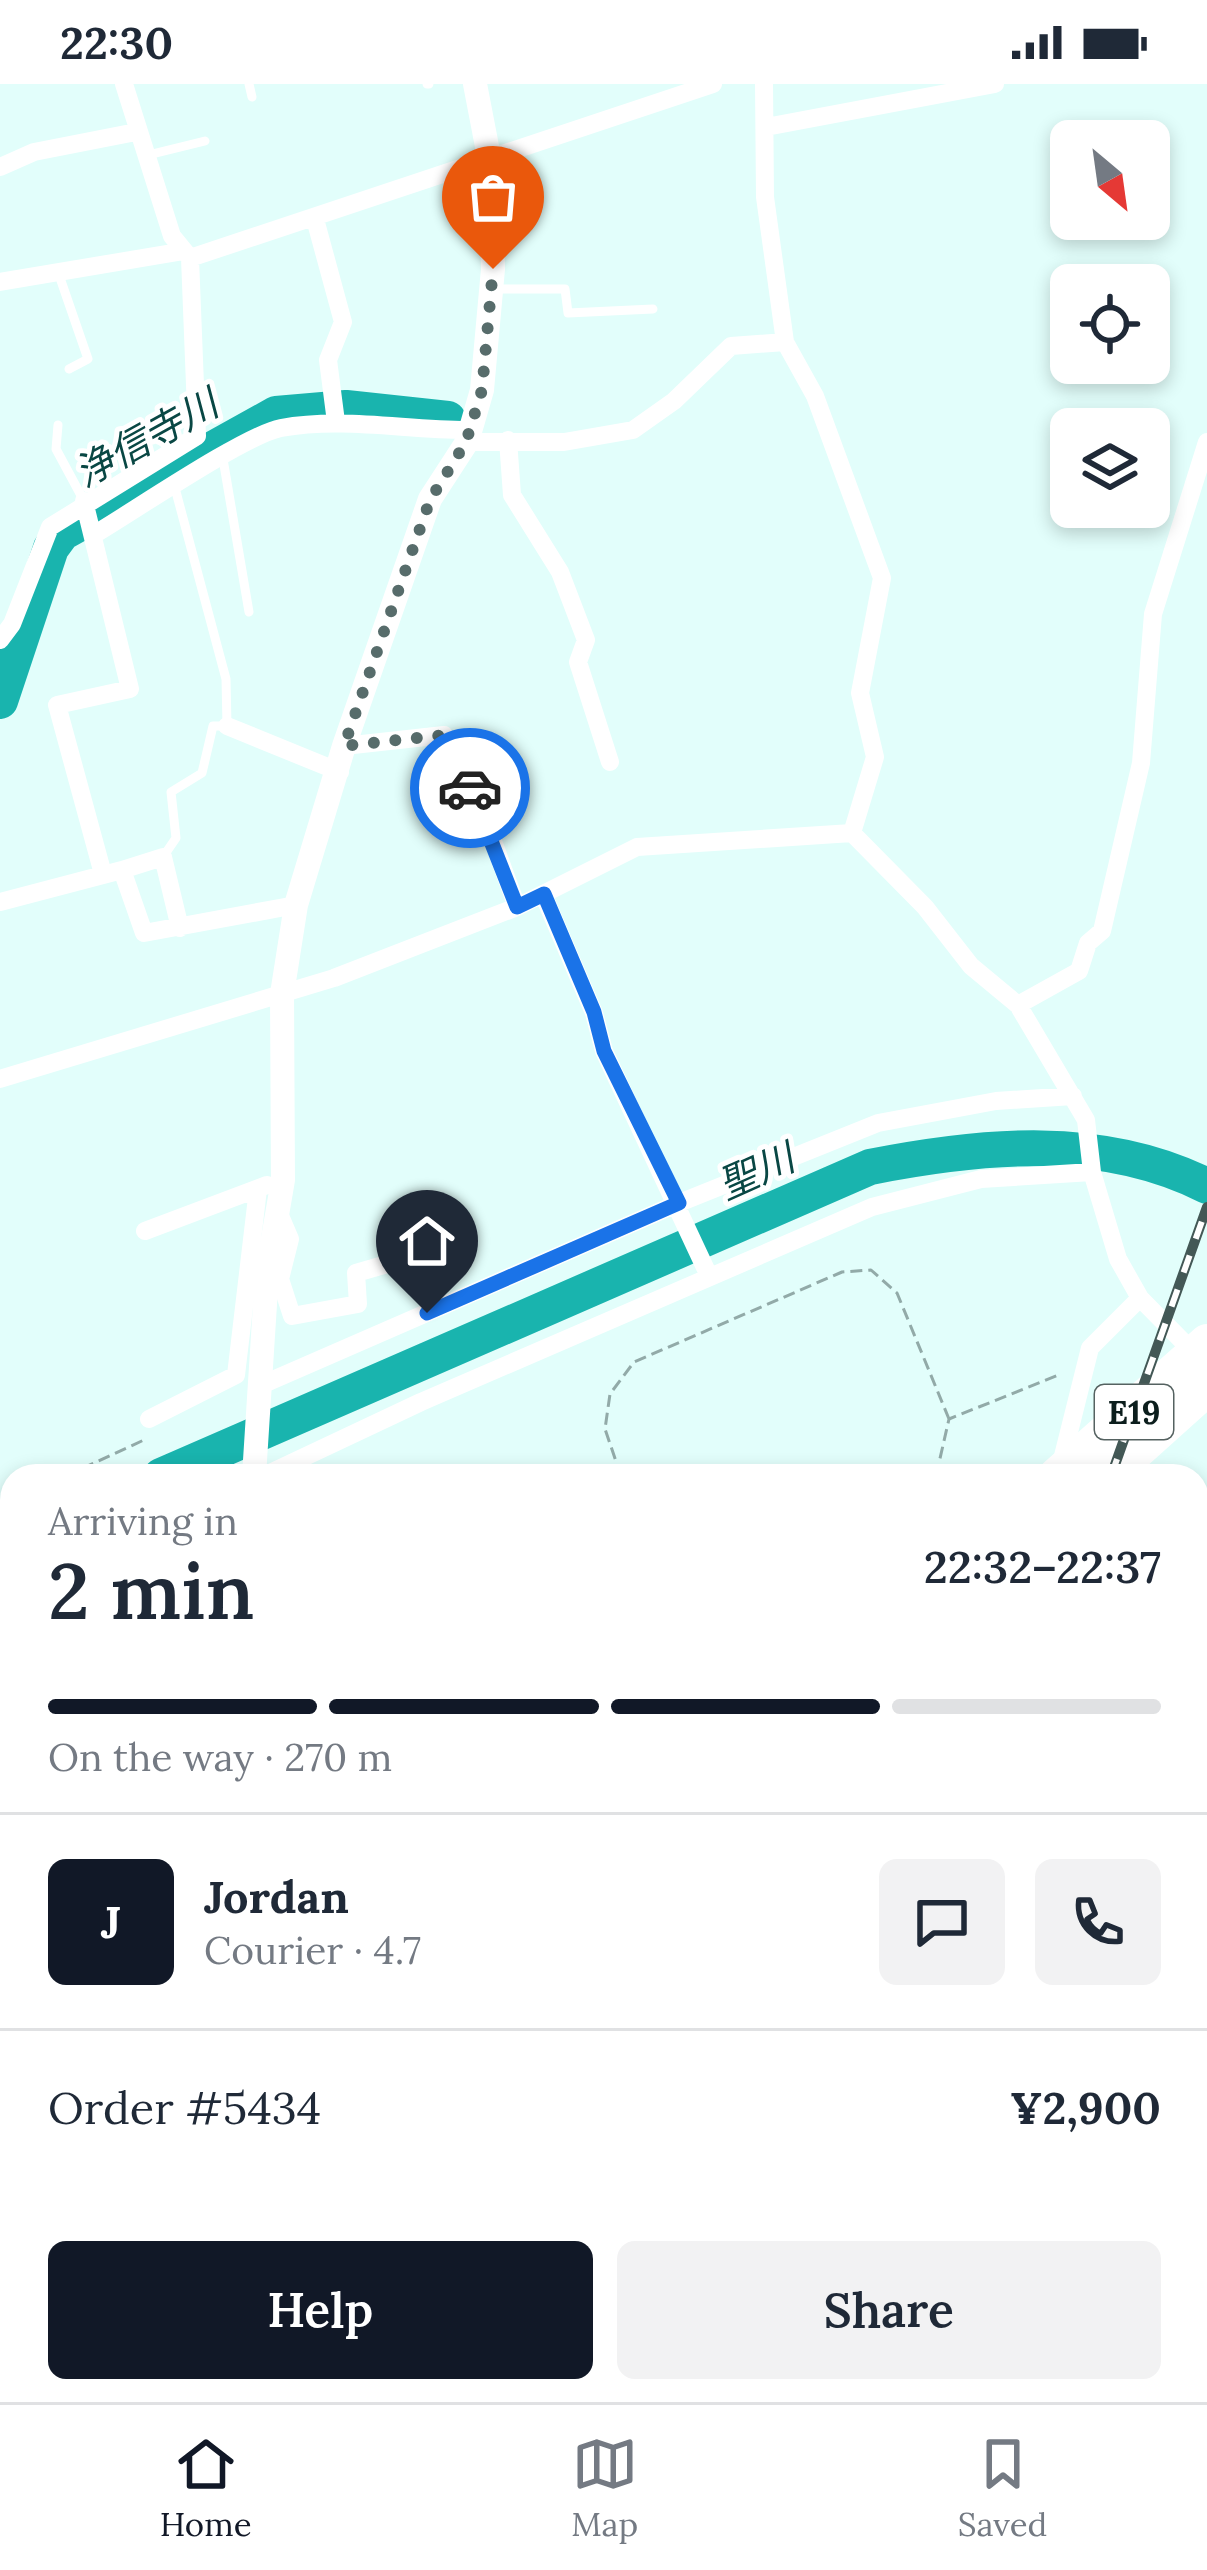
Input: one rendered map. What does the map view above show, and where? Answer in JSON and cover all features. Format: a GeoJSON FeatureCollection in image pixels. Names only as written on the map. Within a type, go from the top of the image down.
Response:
{"type":"FeatureCollection","features":[{"type":"Feature","properties":{"kind":"highway","name":"E19"},"geometry":{"type":"LineString","coordinates":[[1070,1464],[1207,1342]]}},
{"type":"Feature","properties":{"kind":"highway","name":"E19"},"geometry":{"type":"LineString","coordinates":[[1122,1464],[1207,1388]]}},
{"type":"Feature","properties":{"kind":"street"},"geometry":{"type":"LineString","coordinates":[[124,84],[172,236],[187,255],[197,439],[215,462]]}},
{"type":"Feature","properties":{"kind":"street"},"geometry":{"type":"LineString","coordinates":[[149,1419],[236,1375],[270,1184],[282,994],[296,905],[340,772],[344,746],[430,500],[467,436],[482,390],[491,289],[490,162],[475,84]]}},
{"type":"Feature","properties":{"kind":"street"},"geometry":{"type":"LineString","coordinates":[[0,282],[187,255],[315,219],[713,84]]}},
{"type":"Feature","properties":{"kind":"street"},"geometry":{"type":"LineString","coordinates":[[764,84],[765,196],[785,342],[815,396],[882,578],[860,694],[874,757],[852,833]]}},
{"type":"Feature","properties":{"kind":"street"},"geometry":{"type":"LineString","coordinates":[[766,128],[995,84]]}},
{"type":"Feature","properties":{"kind":"street"},"geometry":{"type":"LineString","coordinates":[[0,167],[34,152],[136,132]]}},
{"type":"Feature","properties":{"kind":"street"},"geometry":{"type":"LineString","coordinates":[[315,219],[343,322],[328,360],[335,412]]}},
{"type":"Feature","properties":{"kind":"street"},"geometry":{"type":"LineString","coordinates":[[95,532],[275,429],[335,412],[393,430],[564,442],[633,430],[674,401],[731,346],[785,342]]}},
{"type":"Feature","properties":{"kind":"street"},"geometry":{"type":"LineString","coordinates":[[0,642],[50,526],[197,439]]}},
{"type":"Feature","properties":{"kind":"street"},"geometry":{"type":"LineString","coordinates":[[508,440],[512,495],[560,572],[586,640],[578,662],[610,762]]}},
{"type":"Feature","properties":{"kind":"street"},"geometry":{"type":"LineString","coordinates":[[1018,1005],[1079,971],[1088,944],[1102,931],[1141,763],[1153,614],[1207,442]]}},
{"type":"Feature","properties":{"kind":"street"},"geometry":{"type":"LineString","coordinates":[[86,504],[130,689],[56,705],[113,872],[144,932],[296,905]]}},
{"type":"Feature","properties":{"kind":"street"},"geometry":{"type":"LineString","coordinates":[[227,726],[340,772]]}},
{"type":"Feature","properties":{"kind":"street"},"geometry":{"type":"LineString","coordinates":[[344,746],[444,735],[487,822],[517,907]]}},
{"type":"Feature","properties":{"kind":"street"},"geometry":{"type":"LineString","coordinates":[[0,1079],[282,994],[517,907],[637,847],[666,841],[852,833],[925,907],[970,966],[1018,1005],[1086,1120],[1092,1172],[1118,1259],[1140,1298],[1207,1366]]}},
{"type":"Feature","properties":{"kind":"street"},"geometry":{"type":"LineString","coordinates":[[0,902],[163,857],[180,928]]}},
{"type":"Feature","properties":{"kind":"street"},"geometry":{"type":"LineString","coordinates":[[544,894],[594,1012],[604,1051],[679,1203],[709,1276]]}},
{"type":"Feature","properties":{"kind":"street"},"geometry":{"type":"LineString","coordinates":[[258,1393],[679,1203],[878,1123],[996,1100],[1073,1096]]}},
{"type":"Feature","properties":{"kind":"street"},"geometry":{"type":"LineString","coordinates":[[282,1464],[872,1207],[981,1179],[1092,1172]]}},
{"type":"Feature","properties":{"kind":"street"},"geometry":{"type":"LineString","coordinates":[[270,1184],[290,1239],[280,1279],[292,1316],[358,1304],[356,1274],[387,1264]]}},
{"type":"Feature","properties":{"kind":"street"},"geometry":{"type":"LineString","coordinates":[[145,1231],[270,1184]]}},
{"type":"Feature","properties":{"kind":"street"},"geometry":{"type":"LineString","coordinates":[[257,1464],[258,1393],[277,1209]]}},
{"type":"Feature","properties":{"kind":"street"},"geometry":{"type":"LineString","coordinates":[[1060,1464],[1078,1412],[1090,1348],[1140,1298]]}},
{"type":"Feature","properties":{"kind":"lane"},"geometry":{"type":"LineString","coordinates":[[249,84],[252,97]]}},
{"type":"Feature","properties":{"kind":"lane"},"geometry":{"type":"LineString","coordinates":[[144,157],[205,141]]}},
{"type":"Feature","properties":{"kind":"lane"},"geometry":{"type":"LineString","coordinates":[[58,272],[88,359],[69,370]]}},
{"type":"Feature","properties":{"kind":"lane"},"geometry":{"type":"LineString","coordinates":[[491,289],[565,289],[568,313],[652,309]]}},
{"type":"Feature","properties":{"kind":"lane"},"geometry":{"type":"LineString","coordinates":[[58,425],[56,449],[86,504]]}},
{"type":"Feature","properties":{"kind":"lane"},"geometry":{"type":"LineString","coordinates":[[215,462],[249,611]]}},
{"type":"Feature","properties":{"kind":"lane"},"geometry":{"type":"LineString","coordinates":[[163,857],[176,838],[171,792],[202,773],[214,726],[227,726],[226,679],[175,488]]}},
{"type":"Feature","properties":{"kind":"path"},"geometry":{"type":"LineString","coordinates":[[618,1464],[605,1429],[610,1394],[634,1361],[842,1272],[871,1270],[896,1293],[949,1419],[939,1464]]}},
{"type":"Feature","properties":{"kind":"path"},"geometry":{"type":"LineString","coordinates":[[949,1419],[1085,1364]]}},
{"type":"Feature","properties":{"kind":"waterway","name":"浄信寺川"},"geometry":{"type":"LineString","coordinates":[[0,701],[51,548],[62,533],[276,414],[346,408],[448,419]]}},
{"type":"Feature","properties":{"kind":"waterway","name":"聖川"},"geometry":{"type":"LineString","coordinates":[[189,1464],[870,1167],[955,1153],[1041,1148],[1126,1158],[1207,1186]]}},
{"type":"Feature","properties":{"kind":"railway"},"geometry":{"type":"LineString","coordinates":[[1115,1464],[1207,1207]]}},
{"type":"Feature","properties":{"kind":"way so far"},"geometry":{"type":"LineString","coordinates":[[470,788],[444,735],[344,746],[430,500],[466,442],[482,390],[493,269]]}},
{"type":"Feature","properties":{"kind":"route"},"geometry":{"type":"LineString","coordinates":[[427,1313],[679,1203],[604,1051],[594,1012],[544,894],[517,907],[470,788]]}}]}
